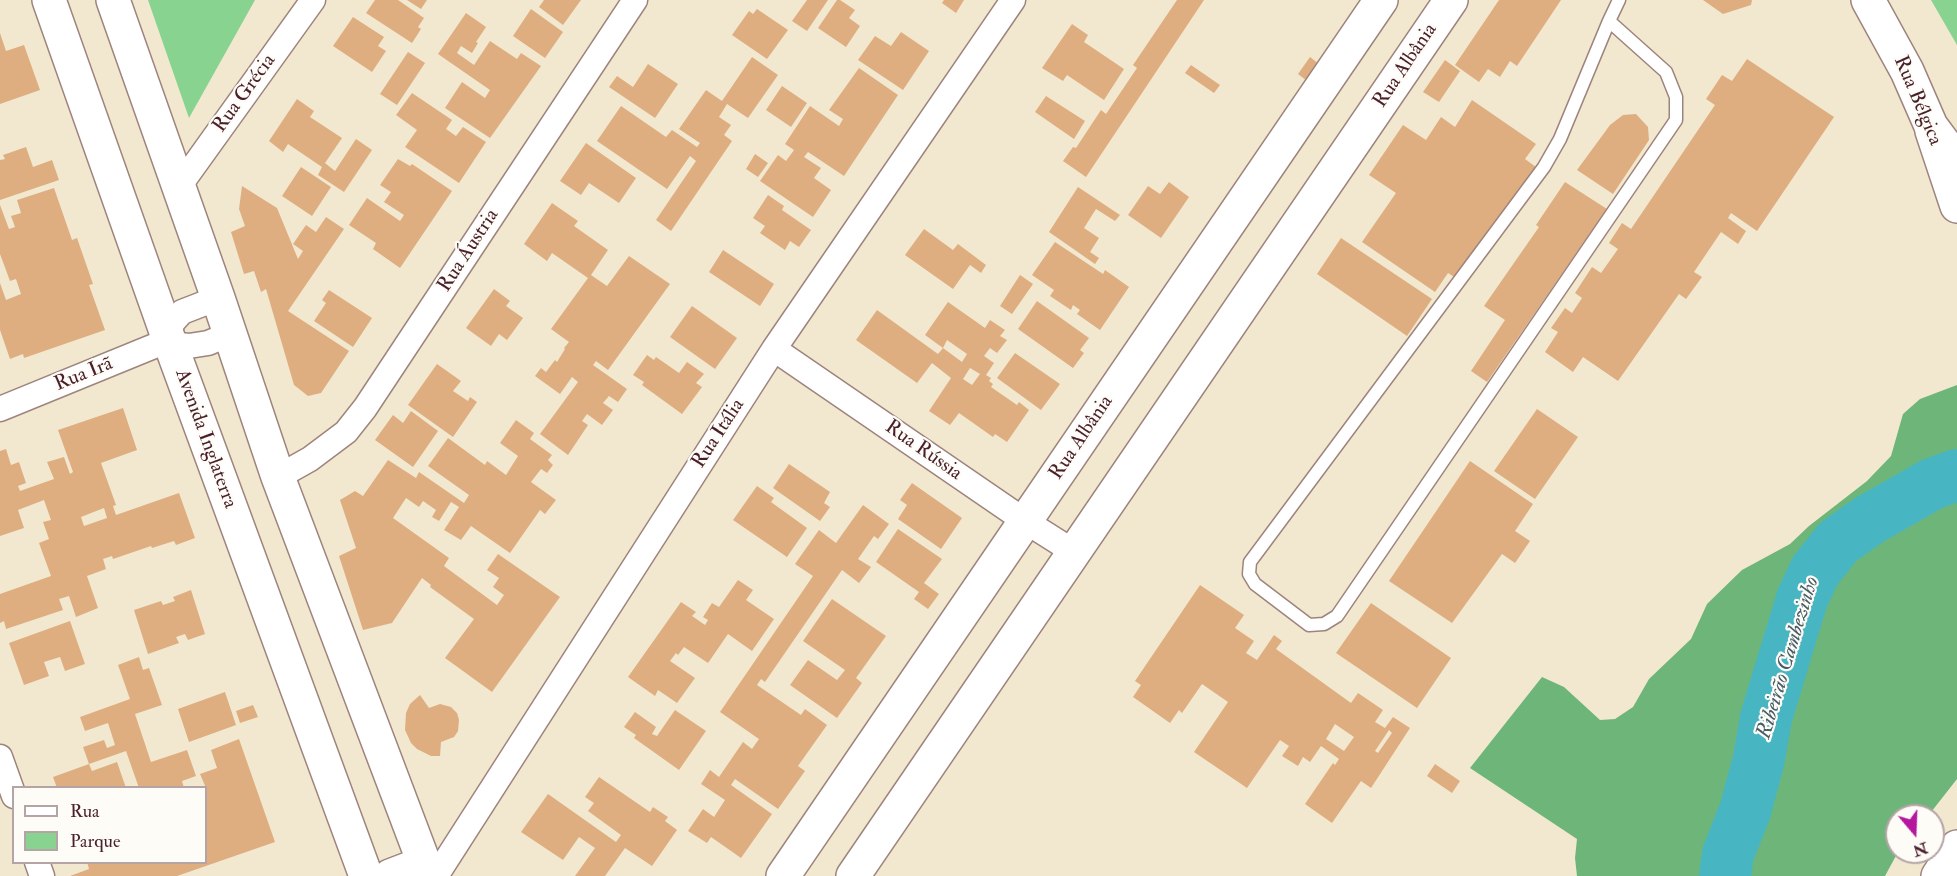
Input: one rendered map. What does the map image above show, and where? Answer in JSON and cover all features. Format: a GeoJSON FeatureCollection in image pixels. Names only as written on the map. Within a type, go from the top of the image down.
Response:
{"type":"FeatureCollection","features":[{"type":"Feature","properties":{"kind":"main road","name":"Avenida Inglaterra"},"geometry":{"type":"LineString","coordinates":[[49,0],[169,340],[366,876]]}},
{"type":"Feature","properties":{"kind":"main road"},"geometry":{"type":"LineString","coordinates":[[113,0],[219,298],[278,477],[430,872],[390,876]]}},
{"type":"Feature","properties":{"kind":"main road","name":"Rua Albânia"},"geometry":{"type":"LineString","coordinates":[[783,876],[1381,0]]}},
{"type":"Feature","properties":{"kind":"main road","name":"Rua Albânia"},"geometry":{"type":"LineString","coordinates":[[853,876],[1451,0]]}},
{"type":"Feature","properties":{"kind":"main road","name":"Rua Bélgica"},"geometry":{"type":"LineString","coordinates":[[1868,0],[1906,71],[1931,126],[1957,206]]}},
{"type":"Feature","properties":{"kind":"main road"},"geometry":{"type":"LineString","coordinates":[[1931,126],[1957,161]]}},
{"type":"Feature","properties":{"kind":"main road"},"geometry":{"type":"LineString","coordinates":[[1938,876],[1957,847]]}},
{"type":"Feature","properties":{"kind":"street","name":"Rua Grécia"},"geometry":{"type":"LineString","coordinates":[[178,188],[313,0]]}},
{"type":"Feature","properties":{"kind":"street","name":"Rua Áustria"},"geometry":{"type":"LineString","coordinates":[[278,477],[310,459],[346,432],[365,408],[635,0]]}},
{"type":"Feature","properties":{"kind":"street","name":"Rua Itália"},"geometry":{"type":"LineString","coordinates":[[430,872],[774,349],[1013,0]]}},
{"type":"Feature","properties":{"kind":"street"},"geometry":{"type":"LineString","coordinates":[[219,298],[182,312],[172,322],[169,340],[179,345],[189,346],[208,343],[230,334]]}},
{"type":"Feature","properties":{"kind":"street","name":"Rua Irã"},"geometry":{"type":"LineString","coordinates":[[0,409],[169,340]]}},
{"type":"Feature","properties":{"kind":"street","name":"Rua Rússia"},"geometry":{"type":"LineString","coordinates":[[774,349],[1074,552]]}},
{"type":"Feature","properties":{"kind":"street"},"geometry":{"type":"LineString","coordinates":[[0,758],[12,791]]}},
{"type":"Feature","properties":{"kind":"lane"},"geometry":{"type":"LineString","coordinates":[[1610,21],[1665,72],[1676,97],[1676,120],[1337,616],[1324,624],[1309,625],[1254,584],[1250,574],[1251,562],[1544,167],[1560,140],[1610,21],[1619,0]]}},
{"type":"Feature","properties":{"kind":"green space"},"geometry":{"type":"Polygon","coordinates":[[[148,0],[255,0],[189,118],[148,0]]]}},
{"type":"Feature","properties":{"kind":"green space"},"geometry":{"type":"Polygon","coordinates":[[[1931,0],[1957,0],[1957,45],[1931,0]]]}},
{"type":"Feature","properties":{"kind":"green space"},"geometry":{"type":"Polygon","coordinates":[[[1957,385],[1957,779],[1937,804],[1885,804],[1885,864],[1892,864],[1885,876],[1577,876],[1575,858],[1577,839],[1470,768],[1542,677],[1564,687],[1600,720],[1615,719],[1633,707],[1649,679],[1691,639],[1707,604],[1742,570],[1790,544],[1809,526],[1867,481],[1891,456],[1903,414],[1920,399],[1957,385]]]}},
{"type":"Feature","properties":{"kind":"building"},"geometry":{"type":"Polygon","coordinates":[[[375,0],[398,0],[424,18],[418,27],[421,29],[412,43],[366,13],[375,0]]]}},
{"type":"Feature","properties":{"kind":"building"},"geometry":{"type":"Polygon","coordinates":[[[407,0],[427,0],[421,9],[407,0]]]}},
{"type":"Feature","properties":{"kind":"building"},"geometry":{"type":"Polygon","coordinates":[[[544,0],[581,0],[563,25],[539,7],[544,0]]]}},
{"type":"Feature","properties":{"kind":"building"},"geometry":{"type":"Polygon","coordinates":[[[807,0],[828,0],[807,31],[792,21],[807,0]]]}},
{"type":"Feature","properties":{"kind":"building"},"geometry":{"type":"Polygon","coordinates":[[[837,0],[855,10],[849,18],[860,26],[846,47],[818,28],[837,0]]]}},
{"type":"Feature","properties":{"kind":"building"},"geometry":{"type":"Polygon","coordinates":[[[944,0],[964,0],[956,13],[942,3],[944,0]]]}},
{"type":"Feature","properties":{"kind":"building"},"geometry":{"type":"Polygon","coordinates":[[[1177,0],[1204,0],[1086,177],[1063,161],[1073,147],[1076,148],[1101,110],[1106,114],[1137,68],[1133,65],[1177,0]]]}},
{"type":"Feature","properties":{"kind":"building"},"geometry":{"type":"Polygon","coordinates":[[[1499,0],[1561,0],[1517,66],[1510,61],[1500,77],[1488,69],[1479,82],[1455,65],[1499,0]]]}},
{"type":"Feature","properties":{"kind":"building"},"geometry":{"type":"Polygon","coordinates":[[[1703,0],[1752,0],[1751,5],[1723,14],[1703,0]]]}},
{"type":"Feature","properties":{"kind":"building"},"geometry":{"type":"Polygon","coordinates":[[[531,9],[563,32],[545,58],[513,36],[531,9]]]}},
{"type":"Feature","properties":{"kind":"building"},"geometry":{"type":"Polygon","coordinates":[[[757,9],[788,30],[767,59],[732,35],[749,11],[753,14],[757,9]]]}},
{"type":"Feature","properties":{"kind":"building"},"geometry":{"type":"Polygon","coordinates":[[[466,13],[486,27],[472,53],[461,46],[457,53],[474,65],[490,41],[517,59],[521,53],[541,66],[490,138],[445,108],[462,82],[485,98],[490,90],[438,54],[466,13]]]}},
{"type":"Feature","properties":{"kind":"building"},"geometry":{"type":"Polygon","coordinates":[[[353,17],[384,37],[378,46],[386,51],[372,72],[333,46],[353,17]]]}},
{"type":"Feature","properties":{"kind":"building"},"geometry":{"type":"Polygon","coordinates":[[[1072,24],[1088,35],[1084,42],[1124,69],[1104,100],[1067,75],[1063,81],[1042,68],[1072,24]]]}},
{"type":"Feature","properties":{"kind":"building"},"geometry":{"type":"Polygon","coordinates":[[[901,32],[929,51],[903,90],[858,60],[875,36],[891,46],[901,32]]]}},
{"type":"Feature","properties":{"kind":"building"},"geometry":{"type":"Polygon","coordinates":[[[0,33],[6,51],[24,45],[40,90],[0,104],[0,33]]]}},
{"type":"Feature","properties":{"kind":"building"},"geometry":{"type":"Polygon","coordinates":[[[408,52],[425,63],[397,105],[380,94],[408,52]]]}},
{"type":"Feature","properties":{"kind":"building"},"geometry":{"type":"Polygon","coordinates":[[[752,57],[778,75],[748,118],[727,104],[719,117],[731,125],[724,135],[732,141],[671,231],[656,220],[696,161],[690,156],[667,189],[597,141],[621,106],[666,137],[672,130],[697,147],[700,143],[679,129],[706,90],[722,101],[752,57]]]}},
{"type":"Feature","properties":{"kind":"building"},"geometry":{"type":"Polygon","coordinates":[[[1310,57],[1319,64],[1307,81],[1298,74],[1310,57]]]}},
{"type":"Feature","properties":{"kind":"building"},"geometry":{"type":"Polygon","coordinates":[[[1747,59],[1834,117],[1757,231],[1731,213],[1728,218],[1746,231],[1738,244],[1721,232],[1694,272],[1702,277],[1686,299],[1679,294],[1618,381],[1583,357],[1573,372],[1545,352],[1558,332],[1551,328],[1565,308],[1572,313],[1582,298],[1575,293],[1592,267],[1601,273],[1618,249],[1609,243],[1622,223],[1631,229],[1715,105],[1706,99],[1722,75],[1732,81],[1747,59]]]}},
{"type":"Feature","properties":{"kind":"building"},"geometry":{"type":"Polygon","coordinates":[[[1445,60],[1460,71],[1439,102],[1423,92],[1445,60]]]}},
{"type":"Feature","properties":{"kind":"building"},"geometry":{"type":"Polygon","coordinates":[[[648,64],[678,84],[655,118],[609,87],[617,76],[633,87],[648,64]]]}},
{"type":"Feature","properties":{"kind":"building"},"geometry":{"type":"Polygon","coordinates":[[[1191,65],[1220,85],[1214,93],[1185,73],[1191,65]]]}},
{"type":"Feature","properties":{"kind":"building"},"geometry":{"type":"Polygon","coordinates":[[[859,68],[898,95],[844,176],[808,152],[804,157],[821,168],[814,178],[831,190],[813,217],[760,181],[778,155],[786,161],[794,150],[785,144],[810,106],[839,126],[843,119],[829,110],[859,68]]]}},
{"type":"Feature","properties":{"kind":"building"},"geometry":{"type":"Polygon","coordinates":[[[782,86],[807,103],[791,127],[766,110],[782,86]]]}},
{"type":"Feature","properties":{"kind":"building"},"geometry":{"type":"Polygon","coordinates":[[[412,93],[452,120],[446,129],[456,136],[463,127],[486,142],[459,183],[405,147],[417,130],[396,115],[412,93]]]}},
{"type":"Feature","properties":{"kind":"building"},"geometry":{"type":"Polygon","coordinates":[[[1046,96],[1085,121],[1074,139],[1035,112],[1046,96]]]}},
{"type":"Feature","properties":{"kind":"building"},"geometry":{"type":"Polygon","coordinates":[[[297,99],[314,111],[310,117],[342,138],[325,163],[335,171],[356,139],[372,150],[344,192],[318,175],[322,167],[288,144],[283,152],[269,141],[297,99]]]}},
{"type":"Feature","properties":{"kind":"building"},"geometry":{"type":"Polygon","coordinates":[[[1472,100],[1536,144],[1525,159],[1536,167],[1459,280],[1448,273],[1435,292],[1362,242],[1396,193],[1369,175],[1403,125],[1426,140],[1441,117],[1455,127],[1472,100]]]}},
{"type":"Feature","properties":{"kind":"building"},"geometry":{"type":"Polygon","coordinates":[[[1636,114],[1648,127],[1649,140],[1613,194],[1577,170],[1610,125],[1623,115],[1636,114]]]}},
{"type":"Feature","properties":{"kind":"building"},"geometry":{"type":"Polygon","coordinates":[[[586,143],[636,178],[619,203],[589,183],[581,195],[560,181],[586,143]]]}},
{"type":"Feature","properties":{"kind":"building"},"geometry":{"type":"Polygon","coordinates":[[[26,147],[33,167],[52,160],[59,180],[0,200],[0,160],[5,159],[3,155],[26,147]]]}},
{"type":"Feature","properties":{"kind":"building"},"geometry":{"type":"Polygon","coordinates":[[[755,154],[768,163],[758,177],[746,169],[755,154]]]}},
{"type":"Feature","properties":{"kind":"building"},"geometry":{"type":"Polygon","coordinates":[[[398,159],[410,166],[412,164],[452,191],[400,268],[373,249],[376,243],[349,225],[367,198],[400,221],[404,215],[384,202],[391,192],[380,185],[398,159]]]}},
{"type":"Feature","properties":{"kind":"building"},"geometry":{"type":"Polygon","coordinates":[[[301,167],[331,187],[312,216],[282,196],[301,167]]]}},
{"type":"Feature","properties":{"kind":"building"},"geometry":{"type":"Polygon","coordinates":[[[1169,182],[1189,197],[1161,238],[1128,215],[1148,186],[1160,194],[1169,182]]]}},
{"type":"Feature","properties":{"kind":"building"},"geometry":{"type":"Polygon","coordinates":[[[1565,182],[1607,209],[1487,382],[1471,371],[1505,320],[1484,306],[1539,227],[1536,225],[1565,182]]]}},
{"type":"Feature","properties":{"kind":"building"},"geometry":{"type":"Polygon","coordinates":[[[242,186],[277,208],[298,259],[303,251],[293,244],[306,225],[316,232],[326,217],[344,229],[288,311],[349,351],[321,393],[308,396],[294,385],[266,289],[261,292],[254,271],[244,274],[231,232],[245,226],[239,209],[242,186]]]}},
{"type":"Feature","properties":{"kind":"building"},"geometry":{"type":"Polygon","coordinates":[[[1078,187],[1120,215],[1115,221],[1096,209],[1084,228],[1099,238],[1090,252],[1099,258],[1095,264],[1049,232],[1078,187]]]}},
{"type":"Feature","properties":{"kind":"building"},"geometry":{"type":"Polygon","coordinates":[[[54,188],[72,240],[77,238],[93,284],[89,285],[105,330],[24,358],[23,354],[10,359],[0,330],[0,283],[6,300],[21,294],[16,279],[10,281],[0,254],[0,205],[9,229],[15,227],[11,216],[21,213],[17,200],[54,188]]]}},
{"type":"Feature","properties":{"kind":"building"},"geometry":{"type":"Polygon","coordinates":[[[768,195],[784,206],[782,210],[811,230],[799,247],[790,241],[785,250],[760,233],[765,226],[753,218],[768,195]]]}},
{"type":"Feature","properties":{"kind":"building"},"geometry":{"type":"Polygon","coordinates":[[[552,203],[578,221],[574,226],[608,250],[591,275],[607,286],[629,256],[670,284],[608,370],[596,361],[593,365],[627,389],[618,402],[609,396],[603,403],[613,410],[602,425],[587,414],[582,421],[588,425],[568,455],[540,434],[578,382],[572,377],[560,394],[535,376],[541,368],[546,372],[555,360],[557,362],[569,342],[551,329],[588,278],[552,253],[547,261],[524,244],[552,203]]]}},
{"type":"Feature","properties":{"kind":"building"},"geometry":{"type":"Polygon","coordinates":[[[924,229],[953,250],[958,244],[986,265],[981,273],[970,265],[953,289],[905,255],[924,229]]]}},
{"type":"Feature","properties":{"kind":"building"},"geometry":{"type":"Polygon","coordinates":[[[1341,238],[1432,299],[1407,336],[1317,274],[1341,238]]]}},
{"type":"Feature","properties":{"kind":"building"},"geometry":{"type":"Polygon","coordinates":[[[1055,242],[1103,274],[1105,270],[1129,287],[1100,330],[1077,314],[1080,310],[1073,305],[1071,310],[1050,296],[1054,290],[1032,275],[1055,242]]]}},
{"type":"Feature","properties":{"kind":"building"},"geometry":{"type":"Polygon","coordinates":[[[723,250],[774,284],[760,306],[709,272],[723,250]]]}},
{"type":"Feature","properties":{"kind":"building"},"geometry":{"type":"Polygon","coordinates":[[[1020,275],[1033,284],[1012,314],[1000,306],[1020,275]]]}},
{"type":"Feature","properties":{"kind":"building"},"geometry":{"type":"Polygon","coordinates":[[[494,289],[510,301],[506,306],[523,318],[507,340],[499,334],[491,346],[466,328],[494,289]]]}},
{"type":"Feature","properties":{"kind":"building"},"geometry":{"type":"Polygon","coordinates":[[[329,290],[372,318],[353,347],[314,321],[326,303],[322,300],[329,290]]]}},
{"type":"Feature","properties":{"kind":"building"},"geometry":{"type":"Polygon","coordinates":[[[1037,301],[1089,338],[1080,350],[1084,353],[1073,368],[1018,329],[1037,301]]]}},
{"type":"Feature","properties":{"kind":"building"},"geometry":{"type":"Polygon","coordinates":[[[948,302],[985,328],[990,320],[1005,330],[1000,336],[1007,340],[997,353],[990,348],[984,356],[994,363],[986,375],[991,378],[989,381],[993,384],[991,387],[1017,405],[1019,402],[1029,410],[1007,442],[995,434],[993,437],[959,413],[950,425],[929,411],[951,378],[932,363],[917,383],[856,340],[877,310],[938,354],[943,348],[925,335],[948,302]],[[947,340],[943,348],[962,362],[967,354],[947,340]],[[970,368],[963,379],[972,385],[980,374],[970,368]]]}},
{"type":"Feature","properties":{"kind":"building"},"geometry":{"type":"Polygon","coordinates":[[[692,306],[737,338],[715,369],[670,337],[692,306]]]}},
{"type":"Feature","properties":{"kind":"building"},"geometry":{"type":"Polygon","coordinates":[[[1015,353],[1060,384],[1041,410],[997,378],[1015,353]]]}},
{"type":"Feature","properties":{"kind":"building"},"geometry":{"type":"Polygon","coordinates":[[[647,355],[654,360],[656,357],[679,373],[687,362],[704,374],[696,383],[702,387],[682,414],[642,385],[644,382],[633,375],[647,355]]]}},
{"type":"Feature","properties":{"kind":"building"},"geometry":{"type":"Polygon","coordinates":[[[437,364],[461,381],[453,391],[468,401],[470,397],[477,402],[453,437],[408,405],[437,364]]]}},
{"type":"Feature","properties":{"kind":"building"},"geometry":{"type":"Polygon","coordinates":[[[123,408],[137,450],[101,463],[116,505],[113,506],[116,515],[179,493],[195,538],[176,545],[174,541],[113,559],[112,556],[103,559],[106,569],[87,576],[98,608],[76,617],[69,596],[59,599],[63,610],[6,629],[4,621],[0,623],[0,594],[51,576],[39,543],[49,539],[43,522],[51,520],[44,500],[18,510],[24,528],[0,536],[0,451],[6,449],[11,465],[19,462],[26,483],[18,486],[20,491],[54,479],[47,462],[64,457],[70,474],[73,472],[58,430],[123,408]],[[104,508],[81,517],[84,526],[107,518],[104,508]]]}},
{"type":"Feature","properties":{"kind":"building"},"geometry":{"type":"Polygon","coordinates":[[[1537,409],[1578,437],[1535,499],[1494,471],[1537,409]]]}},
{"type":"Feature","properties":{"kind":"building"},"geometry":{"type":"Polygon","coordinates":[[[411,411],[438,431],[413,467],[375,440],[393,415],[403,423],[411,411]]]}},
{"type":"Feature","properties":{"kind":"building"},"geometry":{"type":"Polygon","coordinates":[[[516,420],[534,433],[530,439],[552,455],[548,460],[553,465],[547,473],[541,469],[531,482],[556,500],[545,514],[540,510],[510,553],[471,526],[461,540],[444,530],[459,507],[451,502],[439,521],[432,517],[436,510],[423,501],[419,507],[406,498],[393,518],[449,558],[444,566],[497,605],[504,595],[493,587],[499,578],[487,570],[498,554],[560,597],[492,692],[445,658],[474,619],[430,587],[431,585],[422,578],[392,623],[363,630],[339,556],[356,548],[340,500],[355,491],[363,496],[388,460],[416,478],[419,472],[464,503],[469,495],[428,466],[448,438],[485,465],[487,461],[506,475],[518,456],[500,443],[516,420]]]}},
{"type":"Feature","properties":{"kind":"building"},"geometry":{"type":"Polygon","coordinates":[[[1470,461],[1533,504],[1515,531],[1530,541],[1515,563],[1502,554],[1452,623],[1389,581],[1470,461]]]}},
{"type":"Feature","properties":{"kind":"building"},"geometry":{"type":"Polygon","coordinates":[[[789,464],[830,492],[824,503],[830,507],[820,521],[773,488],[789,464]]]}},
{"type":"Feature","properties":{"kind":"building"},"geometry":{"type":"Polygon","coordinates":[[[912,483],[962,518],[941,549],[898,519],[907,505],[900,500],[912,483]]]}},
{"type":"Feature","properties":{"kind":"building"},"geometry":{"type":"Polygon","coordinates":[[[757,486],[774,498],[771,502],[807,528],[787,557],[733,520],[757,486]]]}},
{"type":"Feature","properties":{"kind":"building"},"geometry":{"type":"Polygon","coordinates":[[[863,505],[889,524],[878,539],[874,536],[858,559],[871,567],[859,583],[842,570],[765,682],[761,679],[757,685],[801,715],[805,709],[827,725],[798,766],[805,771],[778,809],[735,779],[731,785],[772,814],[741,858],[711,837],[707,843],[688,831],[703,809],[714,817],[725,800],[701,784],[710,770],[719,777],[743,742],[752,749],[759,739],[720,712],[813,576],[795,564],[819,530],[836,543],[863,505]]]}},
{"type":"Feature","properties":{"kind":"building"},"geometry":{"type":"Polygon","coordinates":[[[898,529],[942,559],[924,583],[939,594],[928,609],[914,599],[919,592],[876,562],[898,529]]]}},
{"type":"Feature","properties":{"kind":"building"},"geometry":{"type":"Polygon","coordinates":[[[738,580],[753,590],[746,600],[774,619],[752,651],[728,634],[708,663],[684,647],[670,661],[695,678],[677,703],[658,690],[655,696],[628,677],[681,602],[696,612],[692,616],[705,625],[708,620],[703,617],[712,603],[719,607],[738,580]]]}},
{"type":"Feature","properties":{"kind":"building"},"geometry":{"type":"Polygon","coordinates":[[[1200,585],[1244,615],[1235,628],[1254,641],[1246,653],[1257,660],[1274,635],[1282,641],[1276,649],[1351,703],[1358,693],[1383,710],[1375,722],[1385,728],[1393,717],[1410,728],[1371,788],[1361,781],[1332,823],[1305,804],[1333,763],[1335,765],[1339,759],[1321,746],[1310,762],[1303,757],[1298,766],[1282,756],[1289,746],[1280,740],[1247,788],[1194,752],[1228,702],[1202,684],[1182,713],[1179,710],[1170,723],[1133,697],[1141,685],[1135,681],[1200,585]],[[1335,724],[1326,739],[1344,751],[1354,737],[1335,724]],[[1389,730],[1375,751],[1378,753],[1392,733],[1389,730]]]}},
{"type":"Feature","properties":{"kind":"building"},"geometry":{"type":"Polygon","coordinates":[[[191,590],[205,634],[188,640],[185,634],[176,637],[179,643],[148,654],[134,610],[161,601],[163,605],[175,601],[173,597],[191,590]]]}},
{"type":"Feature","properties":{"kind":"building"},"geometry":{"type":"Polygon","coordinates":[[[832,599],[886,636],[856,678],[862,683],[837,718],[790,685],[808,660],[837,680],[845,670],[803,641],[832,599]]]}},
{"type":"Feature","properties":{"kind":"building"},"geometry":{"type":"Polygon","coordinates":[[[1371,603],[1451,658],[1417,708],[1336,653],[1371,603]]]}},
{"type":"Feature","properties":{"kind":"building"},"geometry":{"type":"Polygon","coordinates":[[[70,621],[85,664],[65,671],[60,657],[44,662],[49,676],[24,685],[9,643],[70,621]]]}},
{"type":"Feature","properties":{"kind":"building"},"geometry":{"type":"Polygon","coordinates":[[[139,657],[143,670],[149,668],[162,705],[135,714],[151,762],[187,750],[196,776],[182,781],[183,786],[138,786],[126,751],[89,764],[83,747],[104,740],[107,748],[115,745],[108,723],[85,731],[80,717],[130,699],[118,665],[139,657]]]}},
{"type":"Feature","properties":{"kind":"building"},"geometry":{"type":"Polygon","coordinates":[[[225,692],[236,725],[189,742],[178,709],[225,692]]]}},
{"type":"Feature","properties":{"kind":"building"},"geometry":{"type":"Polygon","coordinates":[[[420,695],[429,708],[440,704],[451,707],[457,713],[458,731],[454,737],[441,742],[440,756],[431,756],[417,749],[411,743],[405,730],[406,713],[410,704],[420,695]]]}},
{"type":"Feature","properties":{"kind":"building"},"geometry":{"type":"Polygon","coordinates":[[[253,705],[258,717],[240,723],[236,711],[253,705]]]}},
{"type":"Feature","properties":{"kind":"building"},"geometry":{"type":"Polygon","coordinates":[[[675,710],[706,731],[679,770],[634,738],[636,735],[624,727],[635,712],[656,727],[652,734],[657,736],[675,710]]]}},
{"type":"Feature","properties":{"kind":"building"},"geometry":{"type":"Polygon","coordinates":[[[239,739],[275,842],[177,876],[70,876],[89,869],[88,864],[207,864],[207,786],[200,774],[217,768],[211,750],[239,739]]]}},
{"type":"Feature","properties":{"kind":"building"},"geometry":{"type":"Polygon","coordinates":[[[117,762],[125,786],[56,786],[53,777],[89,764],[92,771],[117,762]]]}},
{"type":"Feature","properties":{"kind":"building"},"geometry":{"type":"Polygon","coordinates":[[[1435,764],[1460,781],[1452,793],[1427,776],[1435,764]]]}},
{"type":"Feature","properties":{"kind":"building"},"geometry":{"type":"Polygon","coordinates":[[[599,777],[650,812],[653,807],[668,817],[665,821],[677,830],[652,866],[625,848],[605,876],[575,876],[595,848],[579,837],[563,860],[521,832],[548,794],[616,842],[621,835],[588,811],[594,803],[585,797],[599,777]]]}},
{"type":"Feature","properties":{"kind":"waterway","name":"Ribeirão Cambezinho"},"geometry":{"type":"LineString","coordinates":[[1725,876],[1728,854],[1745,811],[1759,759],[1766,718],[1802,599],[1815,571],[1838,542],[1869,520],[1932,484],[1957,475]]}}]}
